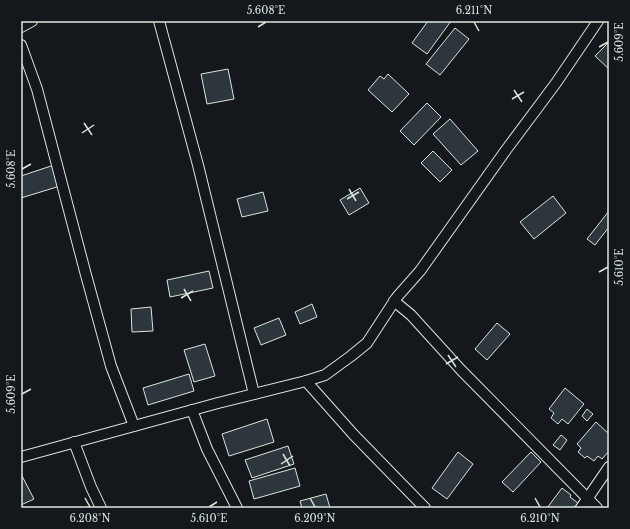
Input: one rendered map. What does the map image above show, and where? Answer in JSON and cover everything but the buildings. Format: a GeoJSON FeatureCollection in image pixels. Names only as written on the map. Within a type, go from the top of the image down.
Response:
{"type":"FeatureCollection","features":[{"type":"Feature","properties":{"kind":"street"},"geometry":{"type":"LineString","coordinates":[[21,27],[32,21]]}},
{"type":"Feature","properties":{"kind":"street"},"geometry":{"type":"LineString","coordinates":[[159,21],[198,165],[254,394]]}},
{"type":"Feature","properties":{"kind":"street"},"geometry":{"type":"LineString","coordinates":[[21,457],[192,410],[306,381],[325,375],[351,356],[367,343],[394,301],[420,271],[506,150],[556,83],[598,21]]}},
{"type":"Feature","properties":{"kind":"street"},"geometry":{"type":"LineString","coordinates":[[21,45],[37,88],[111,366],[134,426]]}},
{"type":"Feature","properties":{"kind":"street"},"geometry":{"type":"LineString","coordinates":[[394,301],[411,315],[461,370],[597,508]]}},
{"type":"Feature","properties":{"kind":"street"},"geometry":{"type":"LineString","coordinates":[[306,381],[353,434],[425,508]]}},
{"type":"Feature","properties":{"kind":"street"},"geometry":{"type":"LineString","coordinates":[[192,410],[207,449],[237,508]]}},
{"type":"Feature","properties":{"kind":"street"},"geometry":{"type":"LineString","coordinates":[[74,442],[91,487],[102,508]]}},
{"type":"Feature","properties":{"kind":"street"},"geometry":{"type":"LineString","coordinates":[[581,508],[609,467]]}}]}
